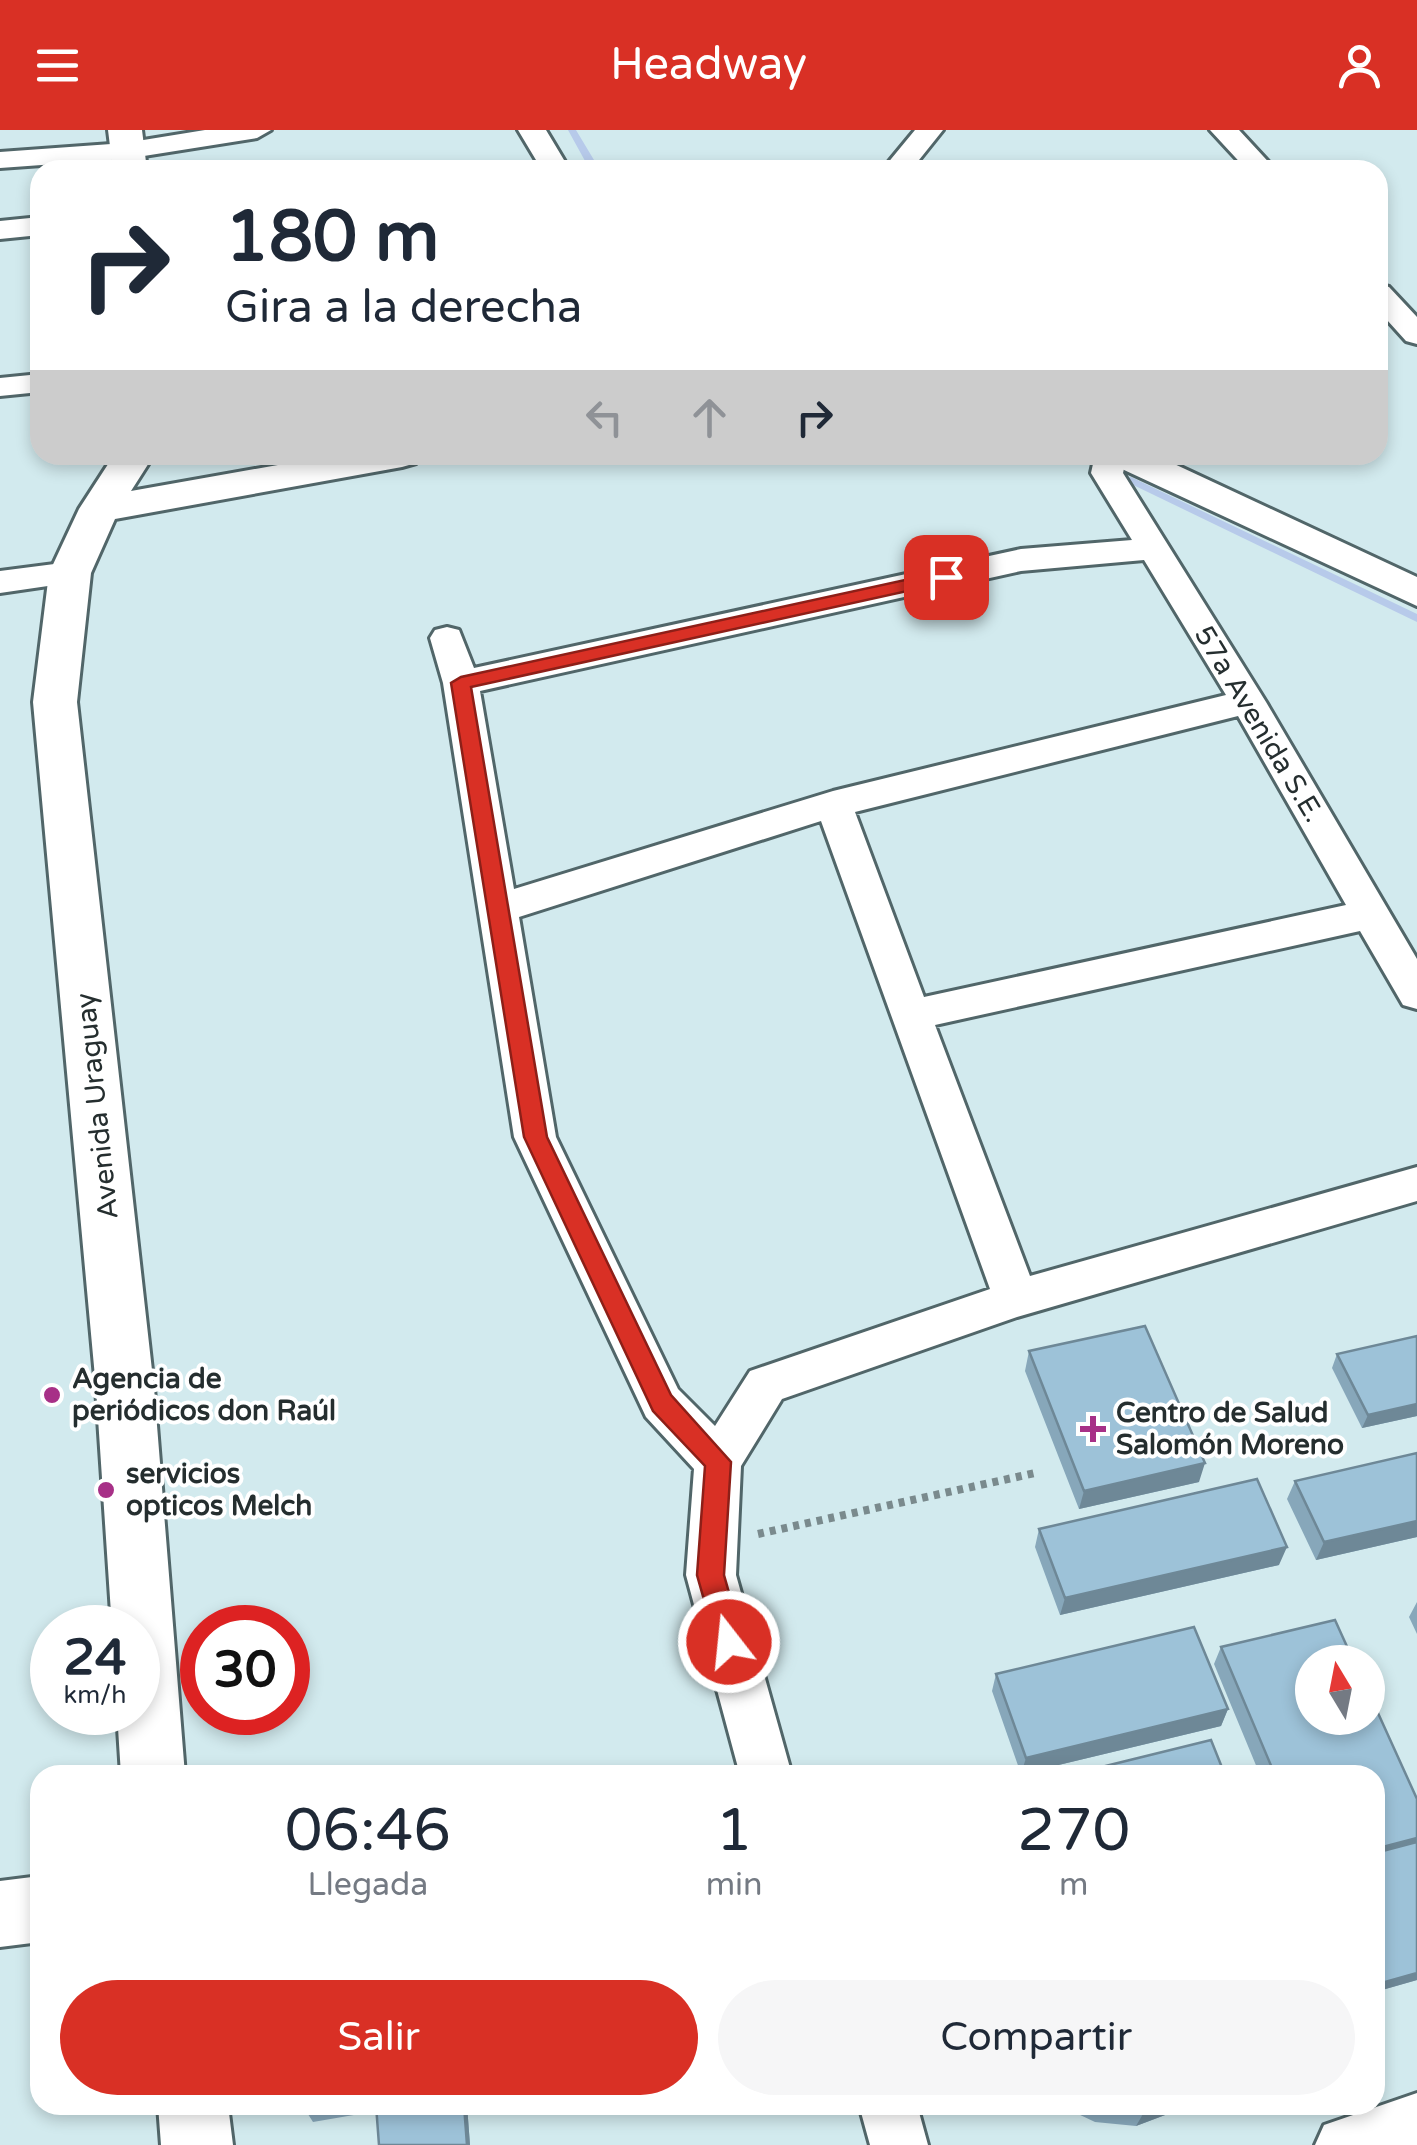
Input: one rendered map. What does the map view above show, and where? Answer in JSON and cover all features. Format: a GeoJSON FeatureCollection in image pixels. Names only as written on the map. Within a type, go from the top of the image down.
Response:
{"type":"FeatureCollection","features":[{"type":"Feature","properties":{"kind":"street"},"geometry":{"type":"LineString","coordinates":[[0,160],[127,150],[257,130]]}},
{"type":"Feature","properties":{"kind":"street"},"geometry":{"type":"LineString","coordinates":[[532,130],[550,160]]}},
{"type":"Feature","properties":{"kind":"street"},"geometry":{"type":"LineString","coordinates":[[904,160],[928,130]]}},
{"type":"Feature","properties":{"kind":"street"},"geometry":{"type":"LineString","coordinates":[[1224,130],[1252,160]]}},
{"type":"Feature","properties":{"kind":"street"},"geometry":{"type":"LineString","coordinates":[[0,230],[30,227]]}},
{"type":"Feature","properties":{"kind":"street"},"geometry":{"type":"LineString","coordinates":[[1388,304],[1417,335]]}},
{"type":"Feature","properties":{"kind":"street"},"geometry":{"type":"LineString","coordinates":[[0,388],[30,384]]}},
{"type":"Feature","properties":{"kind":"street","name":"Avenida Uraguay"},"geometry":{"type":"LineString","coordinates":[[128,465],[99,509],[70,572],[55,702],[123,1368],[152,1765]]}},
{"type":"Feature","properties":{"kind":"street"},"geometry":{"type":"LineString","coordinates":[[99,509],[346,465]]}},
{"type":"Feature","properties":{"kind":"street","name":"57a Avenida S.E."},"geometry":{"type":"LineString","coordinates":[[1109,465],[1107,473],[1248,702],[1417,994]]}},
{"type":"Feature","properties":{"kind":"street"},"geometry":{"type":"LineString","coordinates":[[1145,465],[1417,593]]}},
{"type":"Feature","properties":{"kind":"street"},"geometry":{"type":"LineString","coordinates":[[461,683],[1021,560],[1152,549]]}},
{"type":"Feature","properties":{"kind":"street"},"geometry":{"type":"LineString","coordinates":[[0,582],[70,572]]}},
{"type":"Feature","properties":{"kind":"street"},"geometry":{"type":"LineString","coordinates":[[447,638],[461,683],[536,1137],[662,1403],[718,1462]]}},
{"type":"Feature","properties":{"kind":"street"},"geometry":{"type":"LineString","coordinates":[[497,909],[834,804],[1248,702]]}},
{"type":"Feature","properties":{"kind":"street"},"geometry":{"type":"LineString","coordinates":[[834,804],[1016,1299]]}},
{"type":"Feature","properties":{"kind":"street"},"geometry":{"type":"LineString","coordinates":[[911,1015],[1371,914]]}},
{"type":"Feature","properties":{"kind":"street"},"geometry":{"type":"LineString","coordinates":[[763,1765],[710,1575],[718,1462],[766,1385],[1016,1299],[1417,1184]]}},
{"type":"Feature","properties":{"kind":"street"},"geometry":{"type":"LineString","coordinates":[[0,1914],[30,1910]]}},
{"type":"Feature","properties":{"kind":"street"},"geometry":{"type":"LineString","coordinates":[[194,2115],[198,2145]]}},
{"type":"Feature","properties":{"kind":"street"},"geometry":{"type":"LineString","coordinates":[[891,2115],[899,2145]]}},
{"type":"Feature","properties":{"kind":"street"},"geometry":{"type":"LineString","coordinates":[[1344,2145],[1417,2122]]}},
{"type":"Feature","properties":{"kind":"path"},"geometry":{"type":"LineString","coordinates":[[713,1544],[1035,1473]]}},
{"type":"Feature","properties":{"kind":"building"},"geometry":{"type":"Polygon","coordinates":[[[1145,1326],[1205,1463],[1084,1491],[1029,1351],[1145,1326]]]}},
{"type":"Feature","properties":{"kind":"building"},"geometry":{"type":"Polygon","coordinates":[[[1417,1336],[1417,1404],[1368,1415],[1337,1354],[1417,1336]]]}},
{"type":"Feature","properties":{"kind":"building"},"geometry":{"type":"Polygon","coordinates":[[[1417,1453],[1417,1521],[1324,1542],[1295,1481],[1417,1453]]]}},
{"type":"Feature","properties":{"kind":"building"},"geometry":{"type":"Polygon","coordinates":[[[1257,1479],[1287,1547],[1065,1598],[1039,1529],[1257,1479]]]}},
{"type":"Feature","properties":{"kind":"building"},"geometry":{"type":"Polygon","coordinates":[[[1335,1620],[1346,1645],[1295,1645],[1295,1735],[1385,1735],[1385,1728],[1417,1799],[1417,1838],[1385,1846],[1385,1765],[1271,1765],[1221,1647],[1335,1620]]]}},
{"type":"Feature","properties":{"kind":"building"},"geometry":{"type":"Polygon","coordinates":[[[1194,1627],[1228,1709],[1026,1758],[996,1674],[1194,1627]]]}},
{"type":"Feature","properties":{"kind":"building"},"geometry":{"type":"Polygon","coordinates":[[[1211,1740],[1221,1765],[1110,1765],[1211,1740]]]}},
{"type":"Feature","properties":{"kind":"building"},"geometry":{"type":"Polygon","coordinates":[[[1417,1842],[1417,1973],[1385,1982],[1385,1850],[1417,1842]]]}},
{"type":"Feature","properties":{"kind":"building"},"geometry":{"type":"Polygon","coordinates":[[[377,2115],[465,2115],[467,2145],[379,2145],[377,2115]]]}},
{"type":"Feature","properties":{"kind":"waterway"},"geometry":{"type":"LineString","coordinates":[[572,130],[589,160]]}},
{"type":"Feature","properties":{"kind":"waterway"},"geometry":{"type":"LineString","coordinates":[[1131,480],[1417,618]]}},
{"type":"Feature","properties":{"kind":"place","name":"Agencia de periódicos don Raúl"},"geometry":{"type":"Point","coordinates":[52,1395]}},
{"type":"Feature","properties":{"kind":"place","name":"Centro de Salud Salomón Moreno"},"geometry":{"type":"Point","coordinates":[1093,1429]}},
{"type":"Feature","properties":{"kind":"place","name":"servicios opticos Melch"},"geometry":{"type":"Point","coordinates":[106,1490]}},
{"type":"Feature","properties":{"kind":"route"},"geometry":{"type":"LineString","coordinates":[[729,1642],[710,1575],[718,1462],[662,1403],[536,1137],[461,683],[946,577]]}}]}
